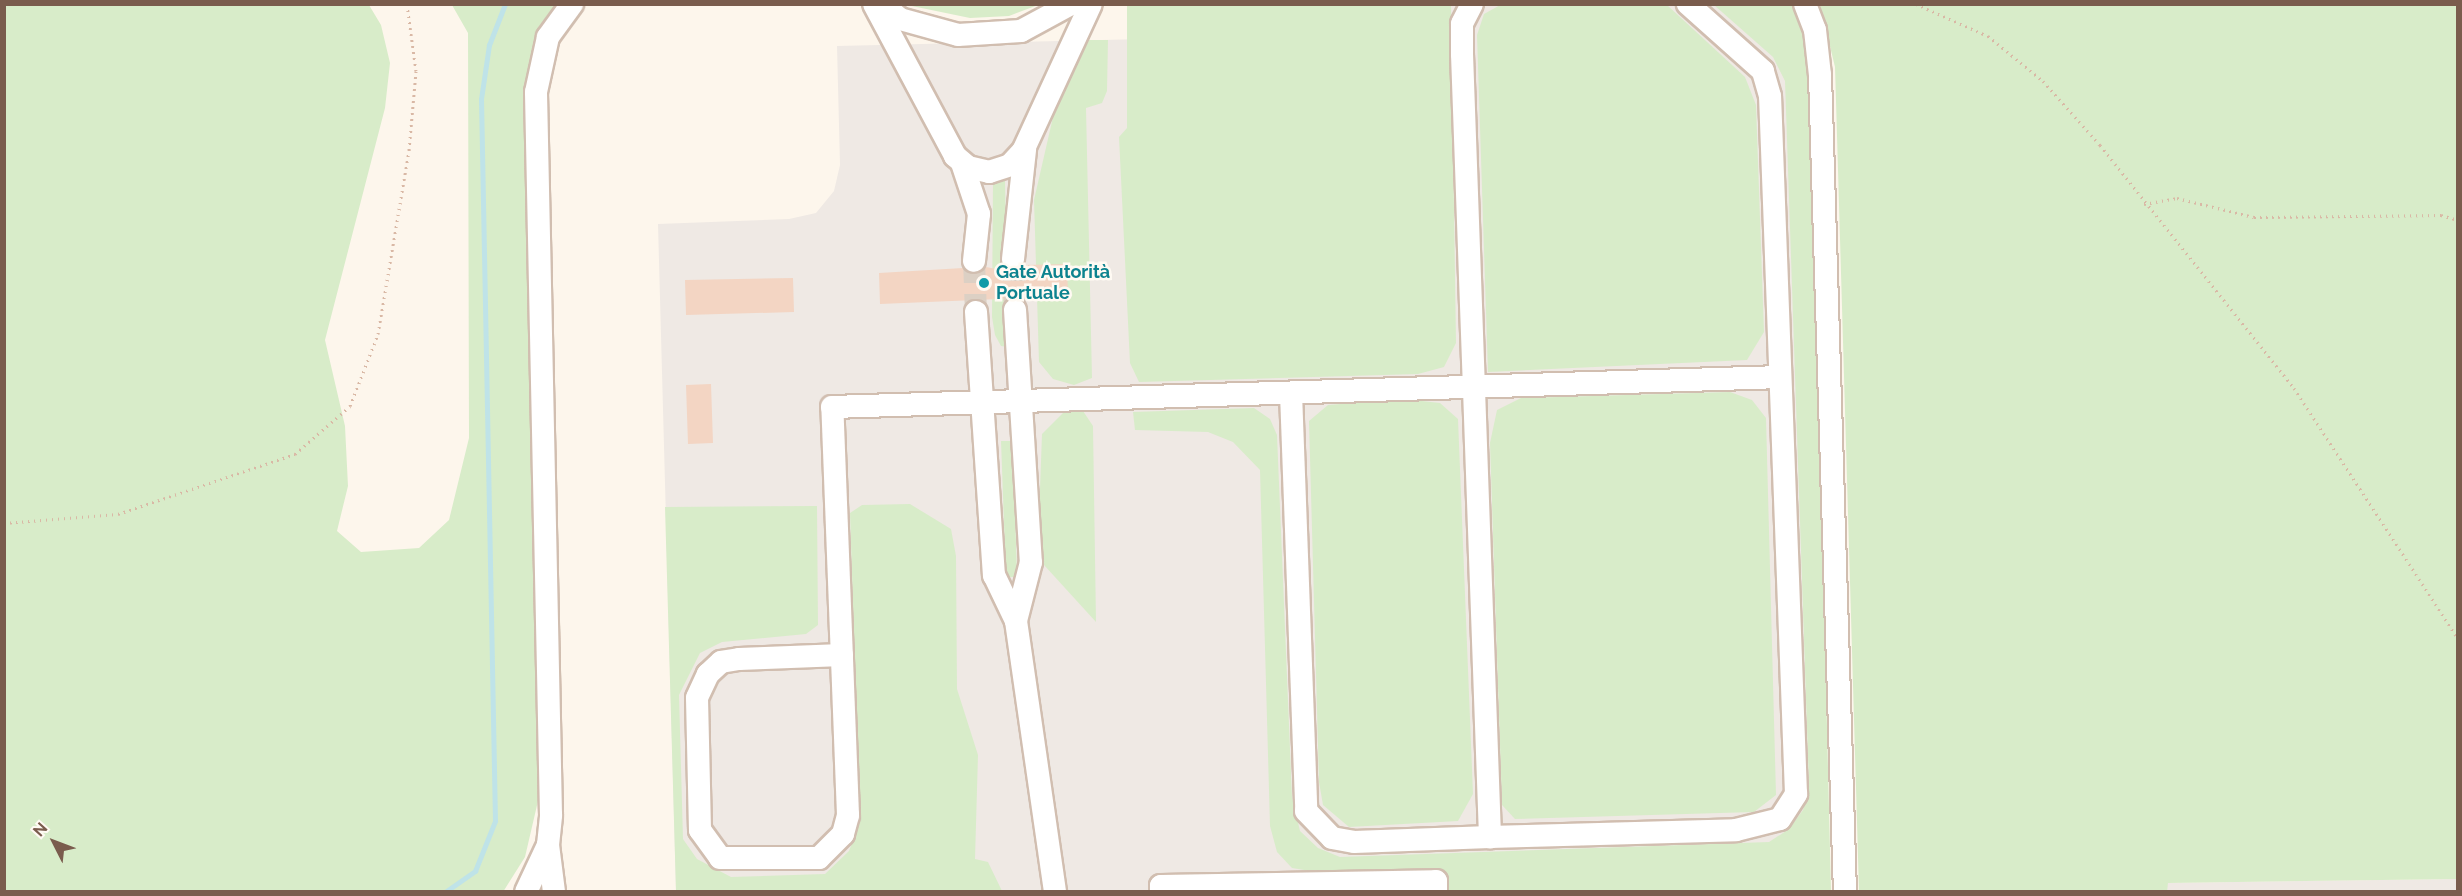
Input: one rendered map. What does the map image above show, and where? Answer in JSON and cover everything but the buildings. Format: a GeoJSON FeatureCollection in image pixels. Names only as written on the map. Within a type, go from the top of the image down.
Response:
{"type":"FeatureCollection","features":[{"type":"Feature","properties":{"kind":"street"},"geometry":{"type":"LineString","coordinates":[[554,891],[548,845],[536,92],[548,38],[572,4]]}},
{"type":"Feature","properties":{"kind":"street"},"geometry":{"type":"LineString","coordinates":[[874,4],[962,163],[979,214],[974,261]]}},
{"type":"Feature","properties":{"kind":"street"},"geometry":{"type":"LineString","coordinates":[[882,4],[900,19],[958,35],[1021,31],[1071,4]]}},
{"type":"Feature","properties":{"kind":"street"},"geometry":{"type":"LineString","coordinates":[[962,163],[975,170],[1000,170],[1017,159],[1091,4]]}},
{"type":"Feature","properties":{"kind":"street"},"geometry":{"type":"LineString","coordinates":[[1472,4],[1462,24],[1462,54],[1476,387],[1490,837]]}},
{"type":"Feature","properties":{"kind":"street"},"geometry":{"type":"LineString","coordinates":[[1291,393],[1306,811],[1332,838],[1354,842],[1736,831],[1766,826],[1789,807],[1796,794],[1796,751],[1768,82],[1763,70],[1688,4]]}},
{"type":"Feature","properties":{"kind":"street"},"geometry":{"type":"LineString","coordinates":[[1805,4],[1815,30],[1820,75],[1845,891]]}},
{"type":"Feature","properties":{"kind":"street"},"geometry":{"type":"LineString","coordinates":[[1013,259],[1017,184],[1026,143]]}},
{"type":"Feature","properties":{"kind":"street"},"geometry":{"type":"LineString","coordinates":[[1015,310],[1019,402],[1031,562],[1016,621]]}},
{"type":"Feature","properties":{"kind":"street"},"geometry":{"type":"LineString","coordinates":[[976,312],[994,575],[1016,621],[1055,891]]}},
{"type":"Feature","properties":{"kind":"street"},"geometry":{"type":"LineString","coordinates":[[842,655],[739,659],[722,662],[708,674],[697,698],[700,830],[720,858],[819,858],[843,834],[848,815],[842,655],[832,408],[1780,377]]}},
{"type":"Feature","properties":{"kind":"street"},"geometry":{"type":"LineString","coordinates":[[526,891],[548,845]]}},
{"type":"Feature","properties":{"kind":"street"},"geometry":{"type":"LineString","coordinates":[[1161,891],[1161,886],[1325,887],[1436,881],[1436,891]]}},
{"type":"Feature","properties":{"kind":"path"},"geometry":{"type":"LineString","coordinates":[[4,523],[118,514],[295,454],[350,406],[378,334],[410,150],[416,71],[407,4]]}},
{"type":"Feature","properties":{"kind":"path"},"geometry":{"type":"LineString","coordinates":[[1916,4],[1988,36],[2043,81],[2294,388],[2457,639]]}},
{"type":"Feature","properties":{"kind":"path"},"geometry":{"type":"LineString","coordinates":[[2144,204],[2177,198],[2254,217],[2441,214],[2457,220]]}},
{"type":"Feature","properties":{"kind":"shaded area"},"geometry":{"type":"Polygon","coordinates":[[[1219,4],[1730,5],[1804,74],[1824,891],[676,891],[658,224],[789,219],[816,213],[834,191],[840,165],[837,46],[1187,38],[1219,4]]]}},
{"type":"Feature","properties":{"kind":"shaded area"},"geometry":{"type":"Polygon","coordinates":[[[2457,879],[2458,891],[2167,892],[2167,883],[2457,879]]]}},
{"type":"Feature","properties":{"kind":"green space"},"geometry":{"type":"Polygon","coordinates":[[[1038,4],[1009,16],[970,18],[907,5],[1038,4]]]}},
{"type":"Feature","properties":{"kind":"green space"},"geometry":{"type":"Polygon","coordinates":[[[1502,4],[1667,5],[1745,77],[1756,105],[1764,332],[1747,360],[1488,372],[1477,35],[1484,14],[1502,4]]]}},
{"type":"Feature","properties":{"kind":"green space"},"geometry":{"type":"Polygon","coordinates":[[[5,5],[369,5],[381,25],[390,63],[385,108],[325,340],[345,426],[348,486],[337,531],[361,552],[419,548],[449,520],[469,438],[468,33],[452,5],[560,5],[537,42],[526,99],[538,801],[525,857],[503,892],[5,892],[5,5]]]}},
{"type":"Feature","properties":{"kind":"green space"},"geometry":{"type":"Polygon","coordinates":[[[1127,5],[1451,5],[1456,343],[1444,367],[1418,374],[1139,382],[1130,363],[1119,137],[1127,128],[1127,5]]]}},
{"type":"Feature","properties":{"kind":"green space"},"geometry":{"type":"Polygon","coordinates":[[[1714,5],[1792,5],[1803,25],[1811,72],[1831,891],[1439,892],[1292,868],[1277,852],[1270,826],[1260,470],[1233,442],[1208,432],[1135,430],[1133,412],[1254,408],[1270,419],[1277,435],[1292,797],[1300,831],[1318,848],[1340,857],[1769,842],[1789,829],[1803,810],[1809,786],[1785,81],[1773,57],[1714,5]]]}},
{"type":"Feature","properties":{"kind":"green space"},"geometry":{"type":"Polygon","coordinates":[[[1820,5],[2457,5],[2457,879],[2168,883],[2167,892],[1859,891],[1835,67],[1820,5]]]}},
{"type":"Feature","properties":{"kind":"green space"},"geometry":{"type":"Polygon","coordinates":[[[1089,40],[1108,40],[1107,91],[1102,103],[1086,108],[1092,378],[1074,385],[1053,379],[1039,362],[1034,200],[1056,104],[1089,40]]]}},
{"type":"Feature","properties":{"kind":"green space"},"geometry":{"type":"Polygon","coordinates":[[[1002,177],[1005,180],[1008,347],[1001,346],[995,335],[992,317],[993,179],[1002,177]]]}},
{"type":"Feature","properties":{"kind":"green space"},"geometry":{"type":"Polygon","coordinates":[[[1730,392],[1752,400],[1766,418],[1776,795],[1754,812],[1515,819],[1502,805],[1490,443],[1497,410],[1521,398],[1730,392]]]}},
{"type":"Feature","properties":{"kind":"green space"},"geometry":{"type":"Polygon","coordinates":[[[1404,399],[1440,403],[1458,419],[1473,794],[1458,821],[1349,827],[1323,805],[1319,782],[1309,421],[1328,405],[1404,399]]]}},
{"type":"Feature","properties":{"kind":"green space"},"geometry":{"type":"Polygon","coordinates":[[[1074,410],[1083,411],[1093,426],[1096,622],[1044,565],[1039,516],[1042,434],[1063,413],[1074,410]]]}},
{"type":"Feature","properties":{"kind":"green space"},"geometry":{"type":"Polygon","coordinates":[[[1001,441],[1013,441],[1017,577],[1006,577],[1001,441]]]}},
{"type":"Feature","properties":{"kind":"green space"},"geometry":{"type":"Polygon","coordinates":[[[910,504],[951,529],[956,556],[957,689],[978,755],[975,859],[988,862],[1002,891],[676,891],[665,507],[817,506],[818,625],[806,634],[722,642],[700,653],[679,695],[683,839],[697,859],[731,877],[825,874],[849,851],[860,822],[850,513],[862,505],[910,504]]]}},
{"type":"Feature","properties":{"kind":"waterway"},"geometry":{"type":"LineString","coordinates":[[445,892],[475,871],[495,821],[481,99],[489,45],[505,4]]}},
{"type":"Feature","properties":{"kind":"tunnel"},"geometry":{"type":"LineString","coordinates":[[1013,259],[1015,310]]}},
{"type":"Feature","properties":{"kind":"tunnel"},"geometry":{"type":"LineString","coordinates":[[974,261],[976,312]]}},
{"type":"Feature","properties":{"kind":"place","name":"Gate Autorità Portuale"},"geometry":{"type":"Point","coordinates":[984,283]}}]}
